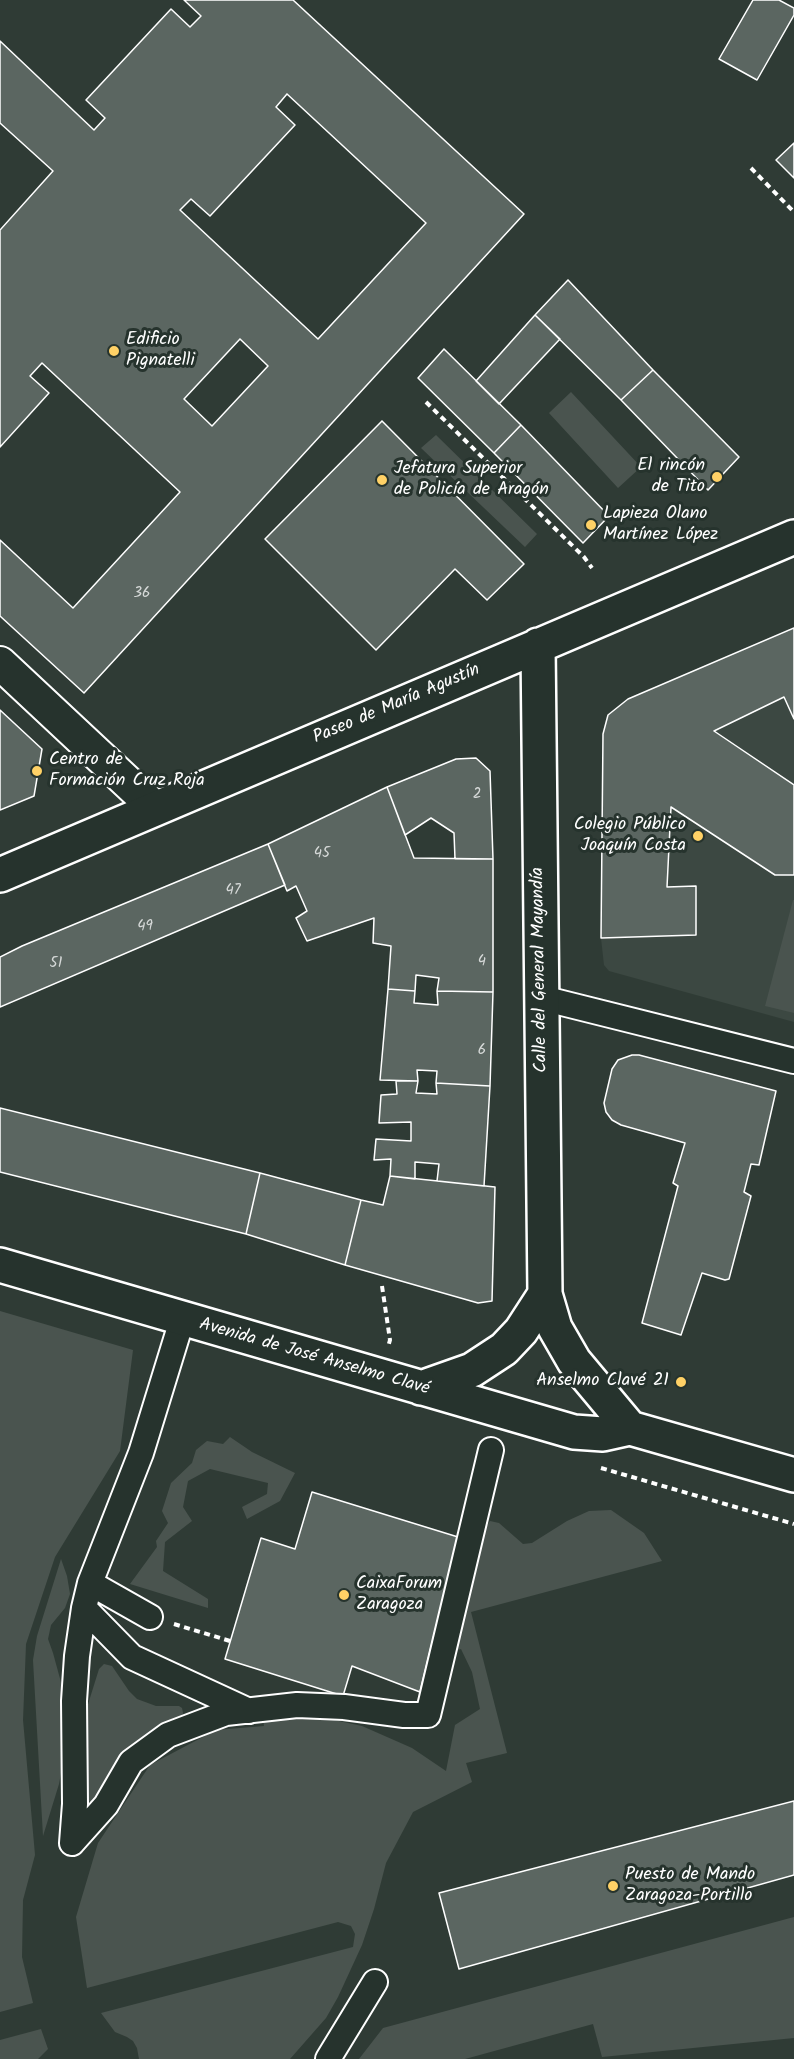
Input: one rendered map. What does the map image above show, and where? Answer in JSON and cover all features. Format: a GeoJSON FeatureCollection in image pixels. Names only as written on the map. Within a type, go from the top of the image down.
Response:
{"type":"FeatureCollection","features":[{"type":"Feature","properties":{"kind":"main road","name":"Paseo de María Agustín"},"geometry":{"type":"LineString","coordinates":[[0,875],[794,537]]}},
{"type":"Feature","properties":{"kind":"main road","name":"Calle del General Mayandía"},"geometry":{"type":"LineString","coordinates":[[538,645],[545,1294]]}},
{"type":"Feature","properties":{"kind":"main road","name":"Avenida de José Anselmo Clavé"},"geometry":{"type":"LineString","coordinates":[[0,1265],[182,1320],[574,1432],[603,1434],[630,1428],[794,1476]]}},
{"type":"Feature","properties":{"kind":"main road"},"geometry":{"type":"LineString","coordinates":[[421,1388],[472,1370],[504,1349],[531,1317],[545,1294]]}},
{"type":"Feature","properties":{"kind":"main road"},"geometry":{"type":"LineString","coordinates":[[545,1294],[555,1328],[574,1361],[630,1428]]}},
{"type":"Feature","properties":{"kind":"street"},"geometry":{"type":"LineString","coordinates":[[0,663],[155,808]]}},
{"type":"Feature","properties":{"kind":"street"},"geometry":{"type":"LineString","coordinates":[[542,998],[794,1060]]}},
{"type":"Feature","properties":{"kind":"street"},"geometry":{"type":"LineString","coordinates":[[182,1320],[141,1453],[90,1583],[84,1608],[76,1656],[75,1804],[72,1843],[106,1805],[131,1762],[168,1735],[226,1713],[297,1705],[344,1707],[404,1715],[428,1715],[491,1450]]}},
{"type":"Feature","properties":{"kind":"street"},"geometry":{"type":"LineString","coordinates":[[90,1583],[150,1617]]}},
{"type":"Feature","properties":{"kind":"street"},"geometry":{"type":"LineString","coordinates":[[84,1608],[132,1657],[249,1711]]}},
{"type":"Feature","properties":{"kind":"street"},"geometry":{"type":"LineString","coordinates":[[328,2059],[375,1982]]}},
{"type":"Feature","properties":{"kind":"path"},"geometry":{"type":"LineString","coordinates":[[751,168],[794,212]]}},
{"type":"Feature","properties":{"kind":"path"},"geometry":{"type":"LineString","coordinates":[[426,402],[592,567]]}},
{"type":"Feature","properties":{"kind":"path"},"geometry":{"type":"LineString","coordinates":[[382,1286],[390,1340],[387,1350]]}},
{"type":"Feature","properties":{"kind":"path"},"geometry":{"type":"LineString","coordinates":[[713,1501],[794,1524]]}},
{"type":"Feature","properties":{"kind":"path"},"geometry":{"type":"LineString","coordinates":[[150,1617],[230,1641]]}},
{"type":"Feature","properties":{"kind":"shaded area"},"geometry":{"type":"Polygon","coordinates":[[[571,392],[641,467],[618,488],[549,413],[571,392]]]}},
{"type":"Feature","properties":{"kind":"shaded area"},"geometry":{"type":"Polygon","coordinates":[[[436,435],[537,534],[525,547],[421,448],[436,435]]]}},
{"type":"Feature","properties":{"kind":"shaded area","name":"Colegio Público Joaquín Costa"},"geometry":{"type":"Polygon","coordinates":[[[794,628],[794,1022],[609,971],[604,965],[601,938],[603,734],[794,628]]]}},
{"type":"Feature","properties":{"kind":"shaded area"},"geometry":{"type":"Polygon","coordinates":[[[794,900],[794,1013],[765,1006],[794,900]]]}},
{"type":"Feature","properties":{"kind":"shaded area"},"geometry":{"type":"Polygon","coordinates":[[[0,1311],[133,1350],[120,1451],[55,1557],[26,1644],[23,1720],[35,1855],[23,1900],[22,1957],[33,2003],[0,2012],[0,1311]]]}},
{"type":"Feature","properties":{"kind":"shaded area"},"geometry":{"type":"Polygon","coordinates":[[[230,1437],[252,1452],[295,1473],[280,1501],[247,1519],[242,1507],[267,1494],[268,1483],[210,1469],[188,1481],[183,1507],[192,1521],[165,1542],[163,1571],[208,1599],[208,1608],[130,1584],[157,1547],[156,1541],[168,1523],[162,1511],[171,1483],[192,1463],[196,1450],[207,1441],[223,1444],[230,1437]]]}},
{"type":"Feature","properties":{"kind":"shaded area"},"geometry":{"type":"Polygon","coordinates":[[[611,1510],[644,1533],[662,1561],[471,1612],[507,1753],[466,1763],[472,1782],[413,1812],[386,1863],[362,1945],[326,2018],[290,2059],[139,2059],[133,2041],[115,2032],[101,2013],[353,1947],[355,1934],[351,1926],[338,1922],[87,1988],[76,1917],[98,1843],[150,1765],[216,1730],[264,1726],[263,1719],[320,1717],[362,1726],[412,1748],[446,1771],[455,1725],[480,1709],[472,1672],[461,1649],[454,1651],[486,1527],[490,1521],[499,1523],[523,1544],[532,1543],[567,1521],[589,1511],[611,1510]]]}},
{"type":"Feature","properties":{"kind":"shaded area"},"geometry":{"type":"Polygon","coordinates":[[[61,1559],[70,1594],[65,1608],[51,1625],[48,1639],[68,1708],[67,1739],[59,1784],[43,1836],[33,1660],[37,1636],[61,1559]]]}},
{"type":"Feature","properties":{"kind":"shaded area"},"geometry":{"type":"Polygon","coordinates":[[[104,1664],[112,1666],[137,1699],[156,1706],[179,1706],[183,1713],[182,1716],[126,1751],[98,1802],[92,1804],[88,1800],[85,1714],[99,1669],[104,1664]]]}},
{"type":"Feature","properties":{"kind":"shaded area"},"geometry":{"type":"Polygon","coordinates":[[[794,1917],[794,2038],[602,2057],[593,2024],[465,2059],[359,2059],[383,2028],[794,1917]]]}},
{"type":"Feature","properties":{"kind":"shaded area"},"geometry":{"type":"Polygon","coordinates":[[[41,2029],[48,2049],[38,2059],[0,2059],[0,2040],[41,2029]]]}},
{"type":"Feature","properties":{"kind":"building","name":"Edificio Pignatelli"},"geometry":{"type":"Polygon","coordinates":[[[184,0],[293,0],[524,214],[84,693],[0,616],[0,540],[73,608],[180,492],[42,363],[30,376],[49,393],[0,447],[0,230],[53,171],[0,123],[0,41],[94,130],[105,118],[86,100],[171,9],[190,27],[201,16],[184,0]],[[287,94],[276,107],[295,125],[210,216],[191,199],[180,210],[318,339],[426,223],[287,94]],[[240,339],[184,399],[212,426],[268,366],[240,339]]]}},
{"type":"Feature","properties":{"kind":"building"},"geometry":{"type":"Polygon","coordinates":[[[753,0],[779,0],[794,8],[794,15],[757,80],[719,59],[753,0]]]}},
{"type":"Feature","properties":{"kind":"building"},"geometry":{"type":"Polygon","coordinates":[[[794,143],[794,178],[776,160],[794,143]]]}},
{"type":"Feature","properties":{"kind":"building"},"geometry":{"type":"Polygon","coordinates":[[[568,280],[653,370],[621,400],[535,315],[568,280]]]}},
{"type":"Feature","properties":{"kind":"building"},"geometry":{"type":"Polygon","coordinates":[[[535,315],[560,339],[499,404],[476,381],[535,315]]]}},
{"type":"Feature","properties":{"kind":"building"},"geometry":{"type":"Polygon","coordinates":[[[444,349],[521,425],[494,453],[418,378],[444,349]]]}},
{"type":"Feature","properties":{"kind":"building"},"geometry":{"type":"Polygon","coordinates":[[[653,370],[739,457],[708,490],[621,400],[653,370]]]}},
{"type":"Feature","properties":{"kind":"building","name":"Jefatura Superior de Policía de Aragón"},"geometry":{"type":"Polygon","coordinates":[[[382,421],[524,564],[487,600],[455,569],[376,650],[265,539],[382,421]]]}},
{"type":"Feature","properties":{"kind":"building"},"geometry":{"type":"Polygon","coordinates":[[[521,425],[609,516],[583,543],[494,453],[521,425]]]}},
{"type":"Feature","properties":{"kind":"building","name":"Colegio Público Joaquín Costa"},"geometry":{"type":"Polygon","coordinates":[[[794,628],[794,719],[784,697],[714,731],[794,785],[794,875],[775,875],[671,807],[667,887],[696,886],[696,935],[601,938],[603,734],[608,715],[628,699],[794,628]]]}},
{"type":"Feature","properties":{"kind":"building"},"geometry":{"type":"Polygon","coordinates":[[[0,710],[42,749],[34,796],[0,810],[0,710]]]}},
{"type":"Feature","properties":{"kind":"building"},"geometry":{"type":"Polygon","coordinates":[[[476,758],[490,771],[493,859],[455,859],[454,833],[431,818],[405,835],[387,787],[456,759],[476,758]]]}},
{"type":"Feature","properties":{"kind":"building"},"geometry":{"type":"Polygon","coordinates":[[[387,787],[414,858],[493,859],[493,992],[437,991],[439,978],[416,975],[415,991],[388,989],[391,946],[373,943],[374,918],[307,941],[296,918],[307,911],[296,886],[287,891],[268,844],[387,787]]]}},
{"type":"Feature","properties":{"kind":"building"},"geometry":{"type":"Polygon","coordinates":[[[268,844],[285,885],[0,1007],[0,957],[268,844]]]}},
{"type":"Feature","properties":{"kind":"building"},"geometry":{"type":"Polygon","coordinates":[[[388,989],[415,991],[414,1003],[438,1005],[437,991],[493,992],[490,1086],[436,1083],[437,1071],[417,1070],[418,1081],[380,1080],[388,989]]]}},
{"type":"Feature","properties":{"kind":"building"},"geometry":{"type":"Polygon","coordinates":[[[632,1055],[776,1091],[759,1165],[751,1164],[744,1192],[751,1196],[729,1279],[725,1280],[702,1273],[681,1335],[642,1323],[678,1186],[673,1183],[685,1143],[621,1125],[612,1120],[606,1112],[604,1103],[612,1069],[618,1060],[632,1055]]]}},
{"type":"Feature","properties":{"kind":"building"},"geometry":{"type":"Polygon","coordinates":[[[396,1081],[418,1081],[416,1093],[437,1094],[436,1083],[490,1086],[484,1186],[437,1181],[439,1164],[415,1162],[415,1179],[390,1176],[391,1159],[374,1160],[376,1139],[411,1141],[411,1122],[379,1123],[381,1095],[397,1094],[396,1081]]]}},
{"type":"Feature","properties":{"kind":"building"},"geometry":{"type":"Polygon","coordinates":[[[0,1108],[260,1173],[246,1234],[0,1172],[0,1108]]]}},
{"type":"Feature","properties":{"kind":"building"},"geometry":{"type":"Polygon","coordinates":[[[260,1173],[361,1200],[345,1265],[246,1234],[260,1173]]]}},
{"type":"Feature","properties":{"kind":"building"},"geometry":{"type":"Polygon","coordinates":[[[390,1176],[495,1187],[492,1301],[478,1303],[345,1265],[361,1200],[383,1205],[390,1176]]]}},
{"type":"Feature","properties":{"kind":"building","name":"CaixaForum Zaragoza"},"geometry":{"type":"Polygon","coordinates":[[[312,1492],[458,1537],[420,1692],[352,1666],[343,1696],[225,1659],[261,1538],[295,1549],[312,1492]]]}},
{"type":"Feature","properties":{"kind":"building","name":"Puesto de Mando Zaragoza-Portillo"},"geometry":{"type":"Polygon","coordinates":[[[794,1801],[794,1875],[459,1969],[439,1893],[794,1801]]]}},
{"type":"Feature","properties":{"kind":"place","name":"Edificio Pignatelli"},"geometry":{"type":"Point","coordinates":[114,351]}},
{"type":"Feature","properties":{"kind":"place","name":"El rincón de Tito"},"geometry":{"type":"Point","coordinates":[717,477]}},
{"type":"Feature","properties":{"kind":"place","name":"Jefatura Superior de Policía de Aragón"},"geometry":{"type":"Point","coordinates":[382,480]}},
{"type":"Feature","properties":{"kind":"place","name":"Lapieza Olano Martínez López"},"geometry":{"type":"Point","coordinates":[591,525]}},
{"type":"Feature","properties":{"kind":"place","name":"Centro de Formación Cruz Roja"},"geometry":{"type":"Point","coordinates":[37,771]}},
{"type":"Feature","properties":{"kind":"place","name":"Colegio Público Joaquín Costa"},"geometry":{"type":"Point","coordinates":[698,836]}},
{"type":"Feature","properties":{"kind":"place","name":"Anselmo Clavé 21"},"geometry":{"type":"Point","coordinates":[681,1382]}},
{"type":"Feature","properties":{"kind":"place","name":"CaixaForum Zaragoza"},"geometry":{"type":"Point","coordinates":[344,1595]}},
{"type":"Feature","properties":{"kind":"place","name":"Puesto de Mando Zaragoza-Portillo"},"geometry":{"type":"Point","coordinates":[613,1886]}}]}
